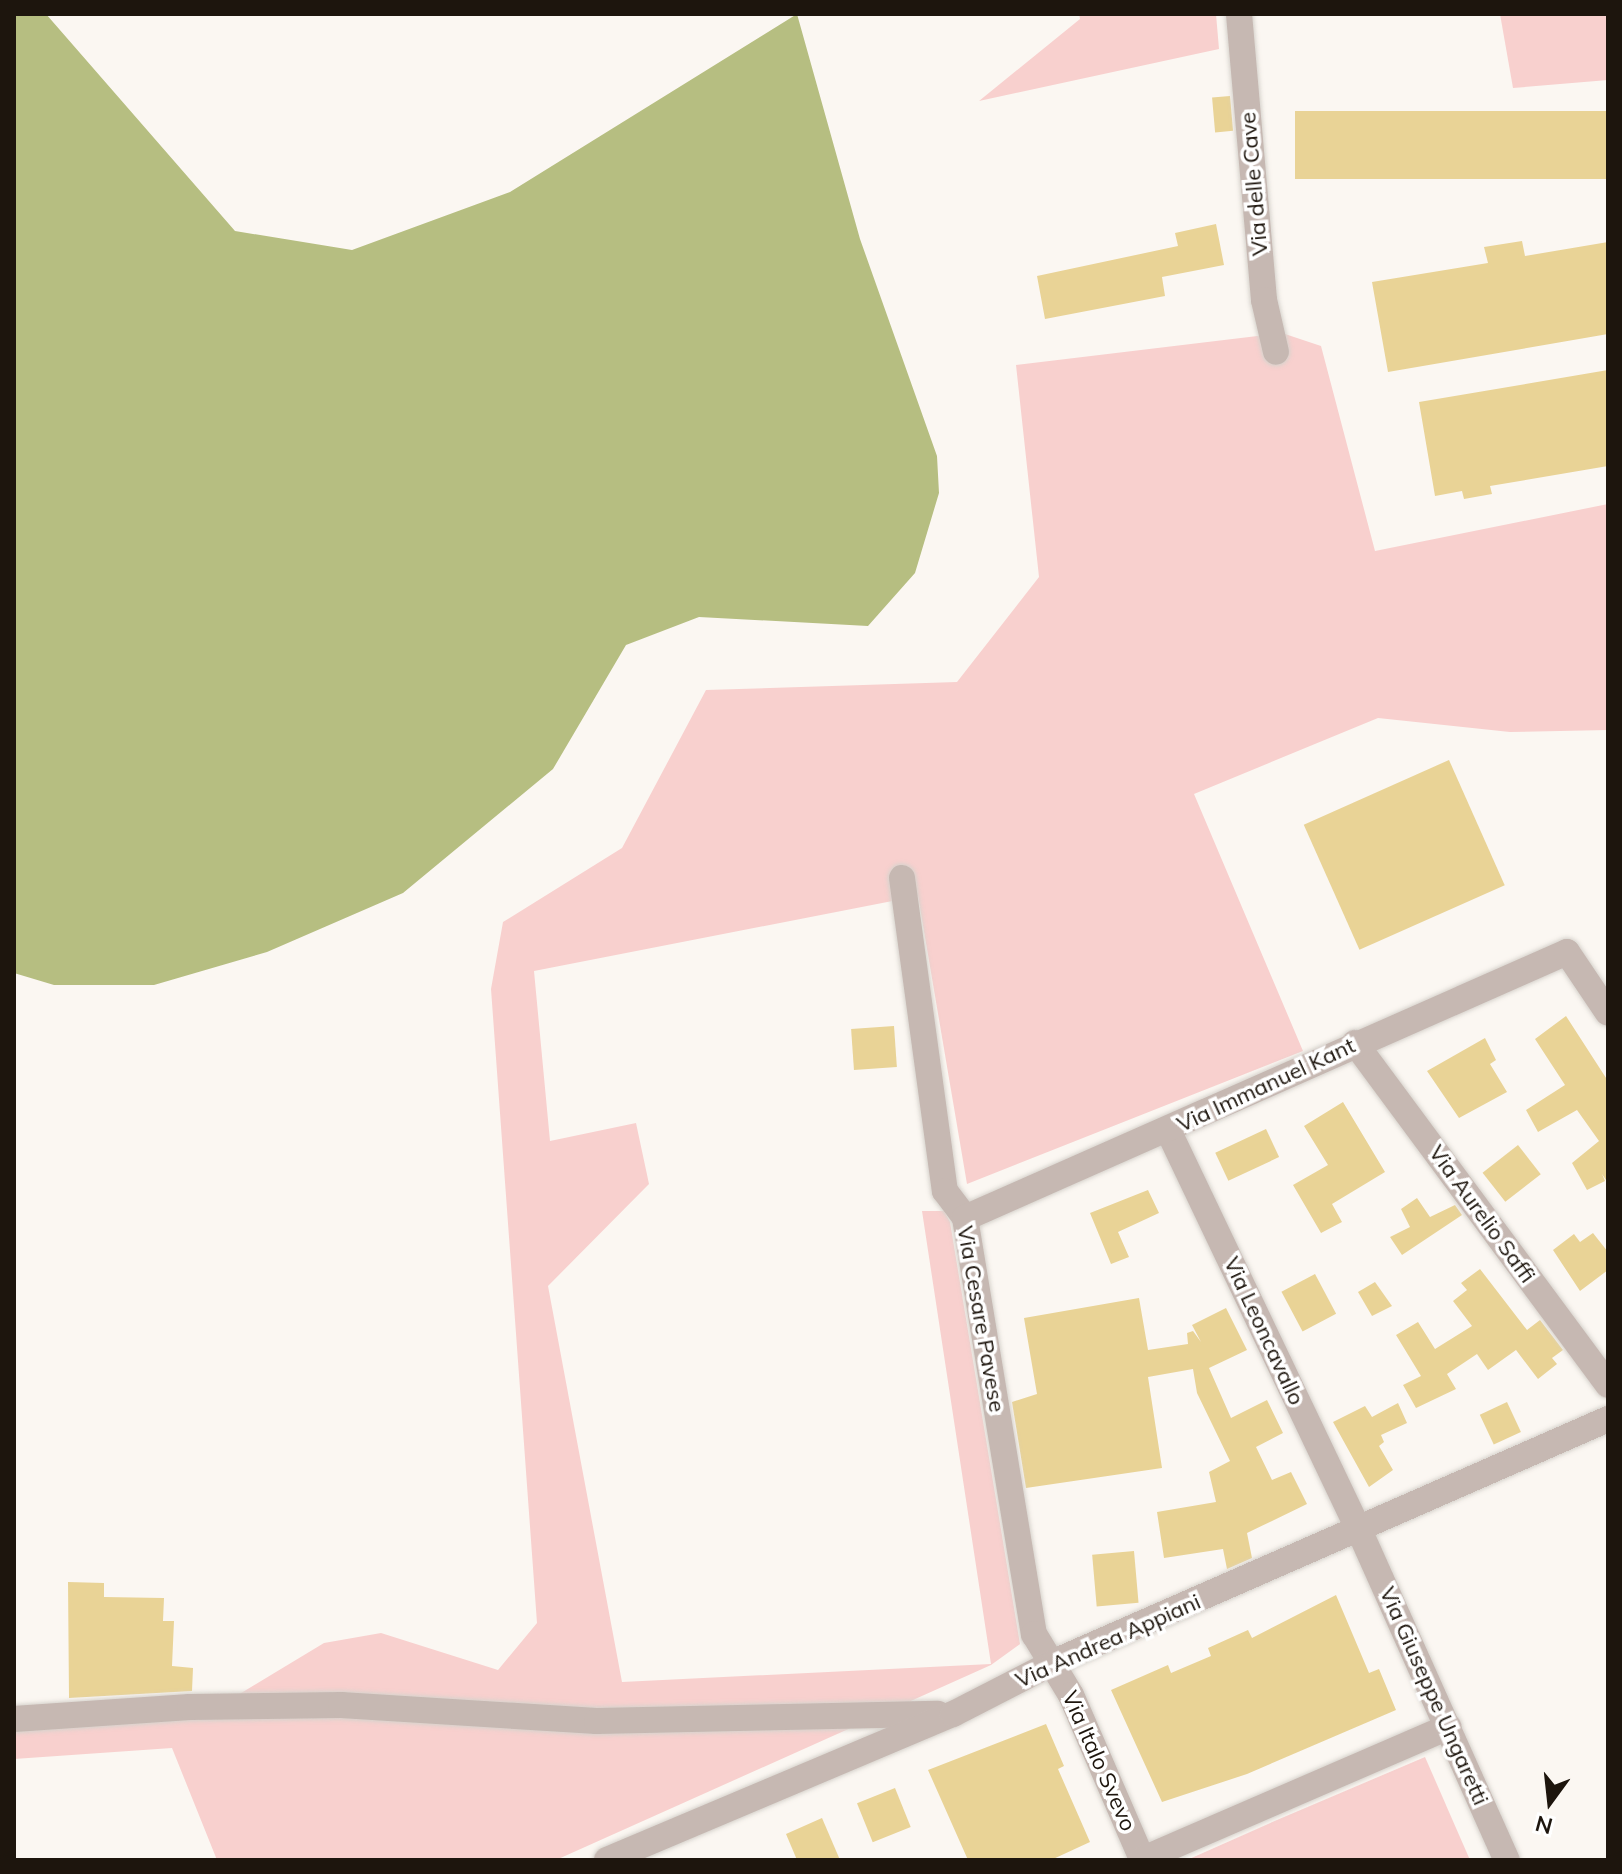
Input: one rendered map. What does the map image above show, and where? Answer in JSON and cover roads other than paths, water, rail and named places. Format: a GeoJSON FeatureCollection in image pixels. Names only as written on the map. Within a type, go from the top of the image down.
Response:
{"type":"FeatureCollection","features":[{"type":"Feature","properties":{"kind":"street","name":"Via delle Cave"},"geometry":{"type":"LineString","coordinates":[[1239,14],[1264,300],[1276,352]]}},
{"type":"Feature","properties":{"kind":"street","name":"Via Cesare Pavese"},"geometry":{"type":"LineString","coordinates":[[902,878],[945,1191],[965,1218],[1034,1634],[1054,1662]]}},
{"type":"Feature","properties":{"kind":"street","name":"Via Immanuel Kant"},"geometry":{"type":"LineString","coordinates":[[965,1218],[1168,1130],[1355,1043],[1567,952],[1608,1013]]}},
{"type":"Feature","properties":{"kind":"street","name":"Via Aurelio Saffi"},"geometry":{"type":"LineString","coordinates":[[1355,1043],[1608,1385]]}},
{"type":"Feature","properties":{"kind":"street","name":"Via Leoncavallo"},"geometry":{"type":"LineString","coordinates":[[1168,1130],[1360,1532]]}},
{"type":"Feature","properties":{"kind":"street","name":"Via Andrea Appiani"},"geometry":{"type":"LineString","coordinates":[[607,1860],[662,1850],[953,1714],[1054,1662],[1360,1532],[1608,1419]]}},
{"type":"Feature","properties":{"kind":"street","name":"Via Giuseppe Ungaretti"},"geometry":{"type":"LineString","coordinates":[[1360,1532],[1507,1860]]}},
{"type":"Feature","properties":{"kind":"street","name":"Via Italo Svevo"},"geometry":{"type":"LineString","coordinates":[[1054,1662],[1141,1860]]}},
{"type":"Feature","properties":{"kind":"street"},"geometry":{"type":"LineString","coordinates":[[14,1719],[190,1707],[341,1705],[597,1721],[953,1714]]}},
{"type":"Feature","properties":{"kind":"street"},"geometry":{"type":"LineString","coordinates":[[1141,1860],[1448,1727]]}}]}
